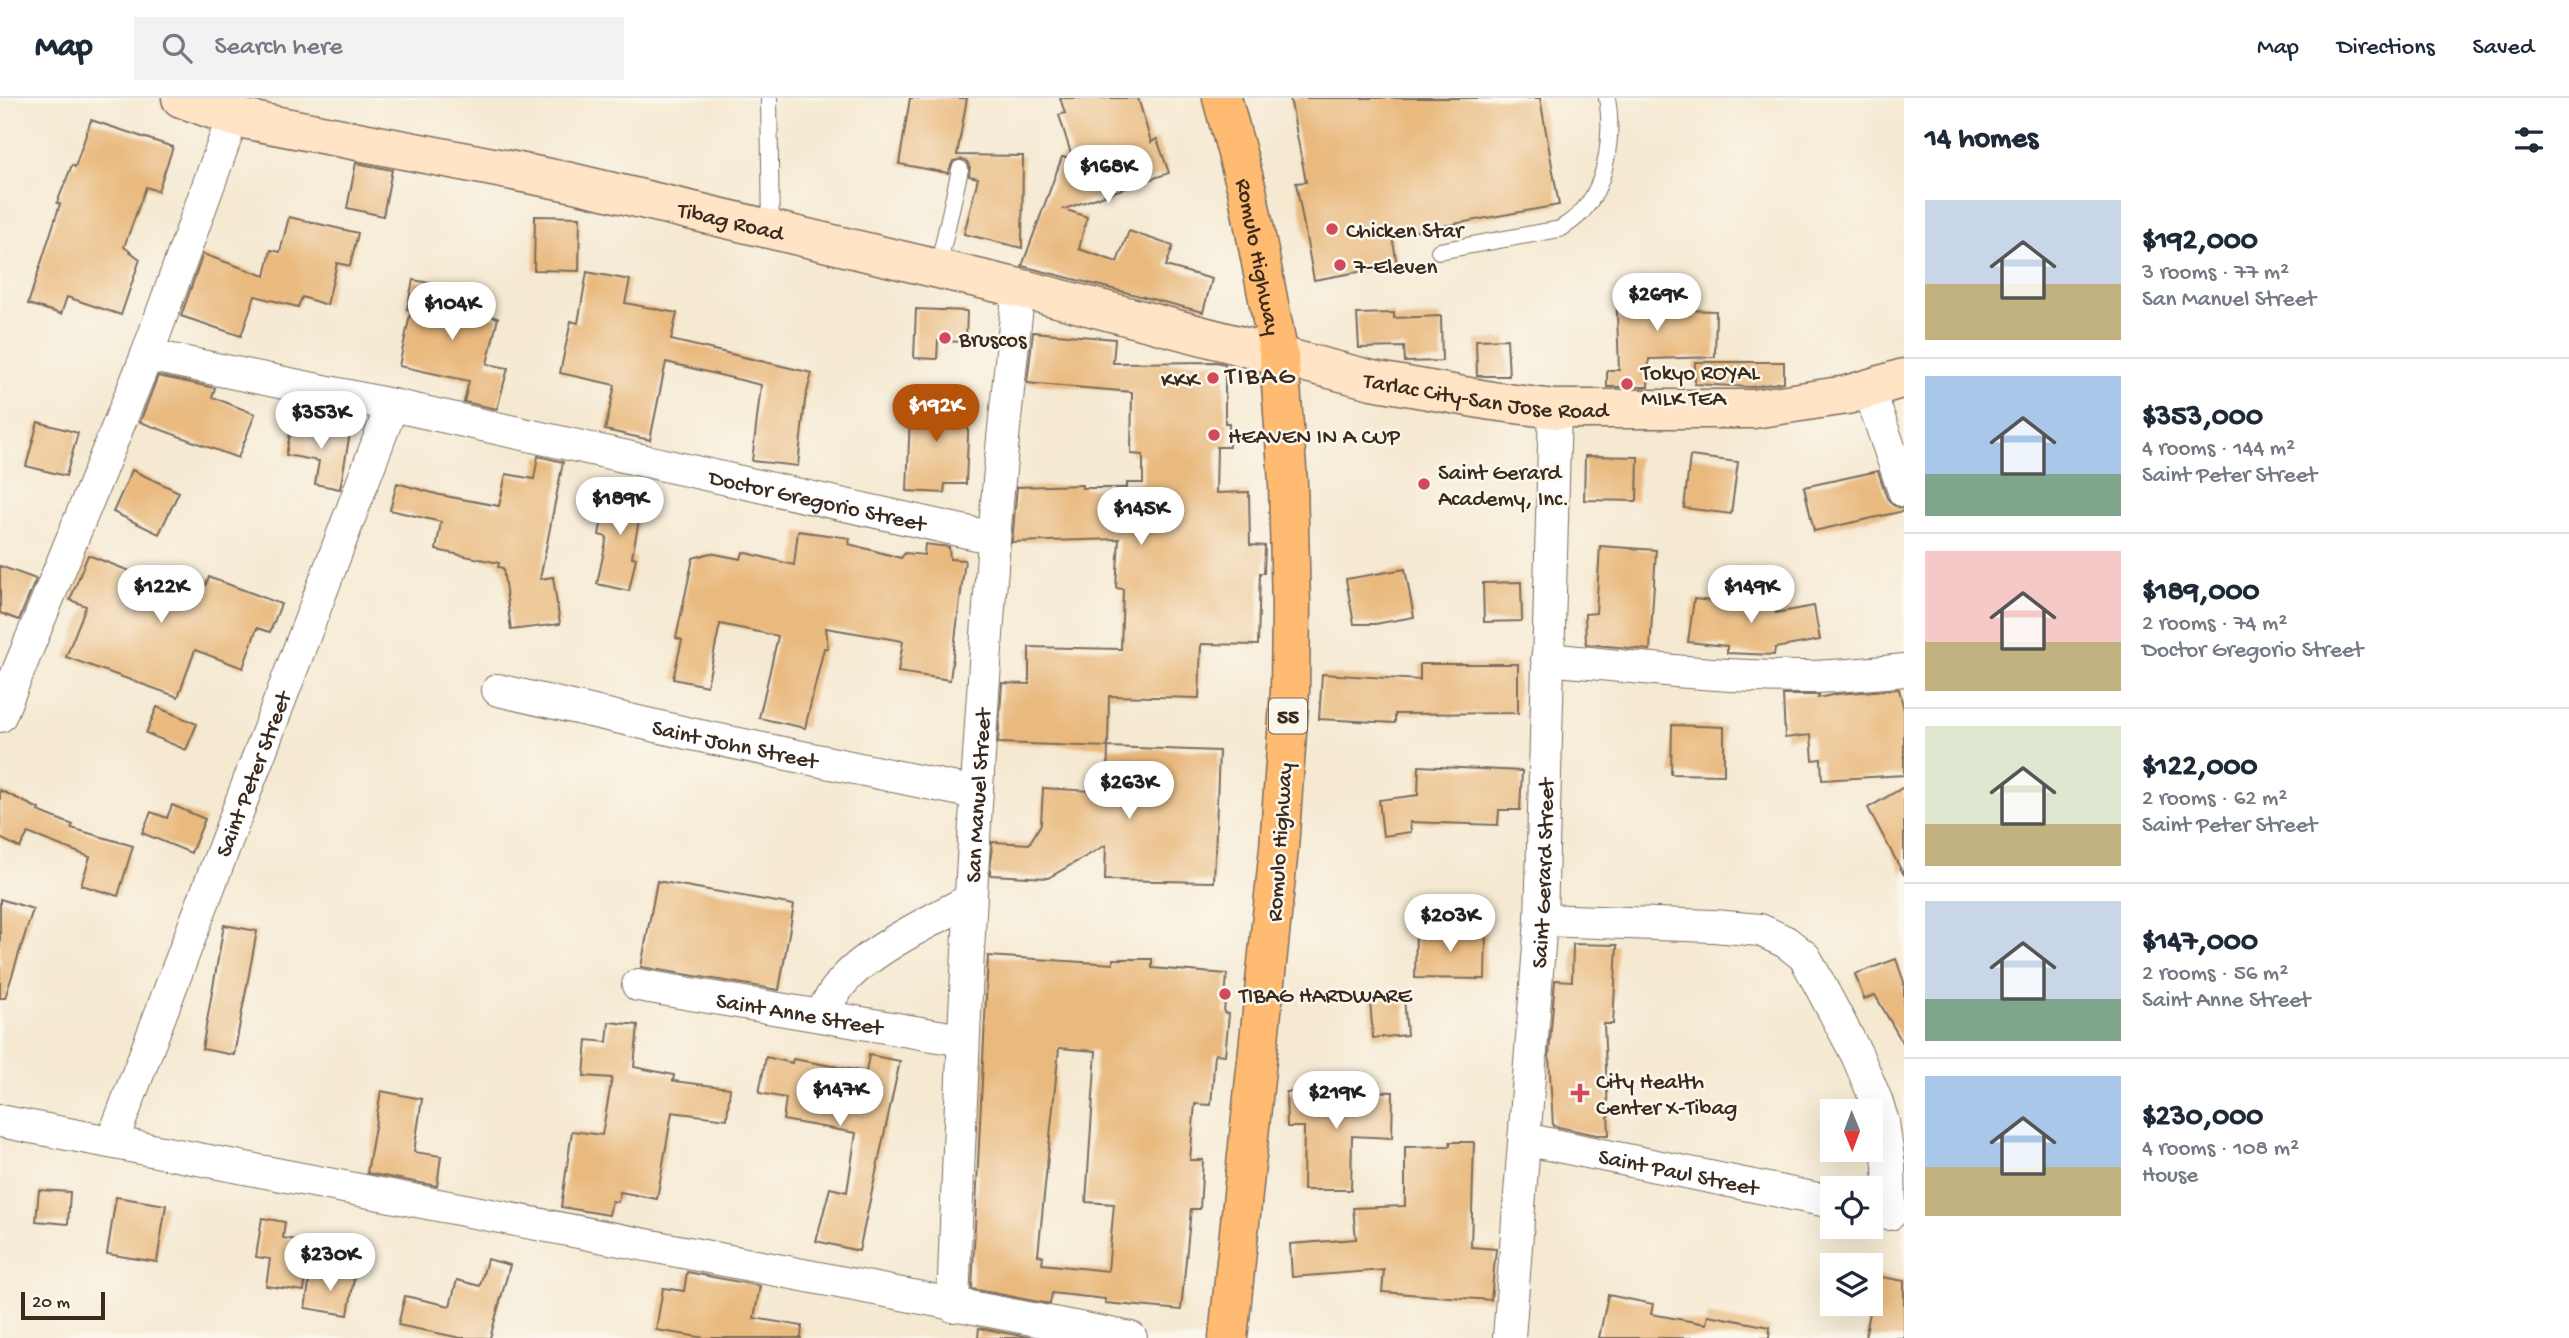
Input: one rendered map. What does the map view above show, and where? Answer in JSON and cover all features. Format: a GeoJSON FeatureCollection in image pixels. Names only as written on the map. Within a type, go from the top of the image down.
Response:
{"type":"FeatureCollection","features":[{"type":"Feature","properties":{"kind":"highway","name":"Romulo Highway"},"geometry":{"type":"LineString","coordinates":[[1222,98],[1247,190],[1279,356],[1289,483],[1290,691],[1271,932],[1228,1338]]}},
{"type":"Feature","properties":{"kind":"street","name":"Tibag Road"},"geometry":{"type":"LineString","coordinates":[[181,98],[233,117],[570,182],[938,268],[1279,356]]}},
{"type":"Feature","properties":{"kind":"street"},"geometry":{"type":"LineString","coordinates":[[0,716],[147,355],[233,117]]}},
{"type":"Feature","properties":{"kind":"street","name":"San Manuel Street"},"geometry":{"type":"LineString","coordinates":[[953,1306],[962,1040],[976,793],[994,538],[1019,288]]}},
{"type":"Feature","properties":{"kind":"street","name":"Doctor Gregorio Street"},"geometry":{"type":"LineString","coordinates":[[147,355],[392,405],[994,538]]}},
{"type":"Feature","properties":{"kind":"street","name":"Tarlac City-San Jose Road"},"geometry":{"type":"LineString","coordinates":[[1279,356],[1372,380],[1555,409],[1753,409],[1834,397],[1886,384]]}},
{"type":"Feature","properties":{"kind":"street"},"geometry":{"type":"LineString","coordinates":[[1886,384],[1904,491]]}},
{"type":"Feature","properties":{"kind":"street","name":"Saint Peter Street"},"geometry":{"type":"LineString","coordinates":[[112,1142],[392,405]]}},
{"type":"Feature","properties":{"kind":"street","name":"Saint Gerard Street"},"geometry":{"type":"LineString","coordinates":[[1509,1338],[1541,920],[1555,409]]}},
{"type":"Feature","properties":{"kind":"street"},"geometry":{"type":"LineString","coordinates":[[1547,659],[1705,674],[1758,676],[1815,677],[1904,670]]}},
{"type":"Feature","properties":{"kind":"street","name":"Saint John Street"},"geometry":{"type":"LineString","coordinates":[[498,690],[691,734],[976,793]]}},
{"type":"Feature","properties":{"kind":"street"},"geometry":{"type":"LineString","coordinates":[[820,1015],[846,977],[864,962],[970,900]]}},
{"type":"Feature","properties":{"kind":"street"},"geometry":{"type":"LineString","coordinates":[[1541,920],[1760,930],[1786,942],[1805,957],[1857,1055],[1876,1100],[1883,1122],[1889,1165],[1888,1213]]}},
{"type":"Feature","properties":{"kind":"street","name":"Saint Anne Street"},"geometry":{"type":"LineString","coordinates":[[638,985],[962,1040]]}},
{"type":"Feature","properties":{"kind":"street"},"geometry":{"type":"LineString","coordinates":[[0,1121],[953,1306],[1131,1338]]}},
{"type":"Feature","properties":{"kind":"street","name":"Saint Paul Street"},"geometry":{"type":"LineString","coordinates":[[1524,1139],[1820,1200]]}},
{"type":"Feature","properties":{"kind":"lane"},"geometry":{"type":"LineString","coordinates":[[769,98],[771,229]]}},
{"type":"Feature","properties":{"kind":"lane"},"geometry":{"type":"LineString","coordinates":[[1439,251],[1560,229],[1578,215],[1595,191],[1607,151],[1610,118],[1606,98]]}},
{"type":"Feature","properties":{"kind":"lane"},"geometry":{"type":"LineString","coordinates":[[938,268],[960,169]]}},
{"type":"Feature","properties":{"kind":"building"},"geometry":{"type":"Polygon","coordinates":[[[910,98],[967,98],[957,155],[1023,156],[1022,248],[964,234],[978,178],[969,176],[970,167],[967,161],[953,161],[948,173],[899,164],[910,98]]]}},
{"type":"Feature","properties":{"kind":"building"},"geometry":{"type":"Polygon","coordinates":[[[1060,98],[1138,98],[1151,142],[1157,139],[1169,173],[1064,209],[1087,217],[1079,249],[1117,262],[1129,231],[1173,246],[1166,266],[1212,279],[1203,312],[1022,266],[1062,157],[1072,157],[1059,115],[1065,113],[1060,98]]]}},
{"type":"Feature","properties":{"kind":"building"},"geometry":{"type":"Polygon","coordinates":[[[1290,98],[1540,98],[1559,205],[1392,235],[1397,265],[1314,280],[1296,183],[1306,182],[1290,98]]]}},
{"type":"Feature","properties":{"kind":"building"},"geometry":{"type":"Polygon","coordinates":[[[91,120],[173,147],[158,191],[146,187],[124,247],[140,259],[121,315],[67,297],[61,314],[28,304],[60,204],[57,203],[72,165],[75,167],[91,120]]]}},
{"type":"Feature","properties":{"kind":"building"},"geometry":{"type":"Polygon","coordinates":[[[356,163],[392,170],[383,216],[347,208],[356,163]]]}},
{"type":"Feature","properties":{"kind":"building"},"geometry":{"type":"Polygon","coordinates":[[[535,216],[580,217],[579,271],[534,270],[535,216]]]}},
{"type":"Feature","properties":{"kind":"building"},"geometry":{"type":"Polygon","coordinates":[[[289,217],[358,233],[350,266],[337,263],[327,305],[302,297],[298,307],[255,296],[241,336],[181,316],[203,254],[265,276],[271,250],[280,252],[289,217]]]}},
{"type":"Feature","properties":{"kind":"building"},"geometry":{"type":"Polygon","coordinates":[[[587,272],[630,280],[625,303],[677,313],[671,340],[812,373],[805,400],[798,466],[752,461],[761,385],[666,362],[650,440],[605,430],[615,385],[560,373],[571,321],[578,323],[587,272]]]}},
{"type":"Feature","properties":{"kind":"building"},"geometry":{"type":"Polygon","coordinates":[[[413,280],[464,289],[460,308],[498,318],[487,364],[508,368],[497,409],[464,402],[469,381],[399,366],[411,310],[407,309],[413,280]]]}},
{"type":"Feature","properties":{"kind":"building"},"geometry":{"type":"Polygon","coordinates":[[[1676,285],[1676,310],[1716,311],[1715,357],[1649,359],[1648,387],[1607,387],[1607,370],[1619,370],[1616,287],[1676,285]]]}},
{"type":"Feature","properties":{"kind":"building"},"geometry":{"type":"Polygon","coordinates":[[[916,309],[967,311],[966,342],[938,341],[937,359],[914,358],[916,309]]]}},
{"type":"Feature","properties":{"kind":"building"},"geometry":{"type":"Polygon","coordinates":[[[1394,313],[1394,318],[1441,316],[1442,361],[1405,362],[1404,347],[1359,348],[1357,314],[1394,313]]]}},
{"type":"Feature","properties":{"kind":"building"},"geometry":{"type":"Polygon","coordinates":[[[1033,332],[1115,339],[1113,363],[1225,364],[1225,423],[1229,423],[1229,447],[1217,447],[1216,493],[1249,492],[1250,545],[1265,546],[1264,573],[1260,573],[1258,645],[1201,644],[1199,698],[1109,696],[1108,747],[998,743],[1002,683],[1029,684],[1029,647],[1121,649],[1123,589],[1116,588],[1119,539],[1012,542],[1017,487],[1082,485],[1082,488],[1127,488],[1127,483],[1143,483],[1143,455],[1131,454],[1132,392],[1027,383],[1033,332]]]}},
{"type":"Feature","properties":{"kind":"building"},"geometry":{"type":"Polygon","coordinates":[[[1507,339],[1509,376],[1477,376],[1476,340],[1507,339]]]}},
{"type":"Feature","properties":{"kind":"building"},"geometry":{"type":"Polygon","coordinates":[[[1695,362],[1784,362],[1784,382],[1751,387],[1695,384],[1695,362]]]}},
{"type":"Feature","properties":{"kind":"building"},"geometry":{"type":"Polygon","coordinates":[[[158,376],[215,388],[212,397],[255,414],[238,458],[140,422],[158,376]]]}},
{"type":"Feature","properties":{"kind":"building"},"geometry":{"type":"Polygon","coordinates":[[[911,389],[969,411],[966,484],[945,484],[944,493],[907,491],[911,389]]]}},
{"type":"Feature","properties":{"kind":"building"},"geometry":{"type":"Polygon","coordinates":[[[38,422],[78,433],[66,476],[26,466],[38,422]]]}},
{"type":"Feature","properties":{"kind":"building"},"geometry":{"type":"Polygon","coordinates":[[[292,423],[350,433],[340,489],[315,484],[319,461],[286,455],[292,423]]]}},
{"type":"Feature","properties":{"kind":"building"},"geometry":{"type":"Polygon","coordinates":[[[538,456],[563,462],[540,579],[553,577],[560,624],[511,630],[503,568],[498,567],[499,563],[436,550],[441,522],[390,510],[397,483],[440,495],[499,506],[506,474],[534,479],[538,456]]]}},
{"type":"Feature","properties":{"kind":"building"},"geometry":{"type":"Polygon","coordinates":[[[1585,456],[1638,457],[1637,501],[1584,500],[1585,456]]]}},
{"type":"Feature","properties":{"kind":"building"},"geometry":{"type":"Polygon","coordinates":[[[1690,456],[1738,462],[1731,514],[1684,508],[1690,456]]]}},
{"type":"Feature","properties":{"kind":"building"},"geometry":{"type":"Polygon","coordinates":[[[132,470],[179,492],[159,534],[113,512],[132,470]]]}},
{"type":"Feature","properties":{"kind":"building"},"geometry":{"type":"Polygon","coordinates":[[[1878,471],[1887,498],[1904,511],[1814,531],[1804,487],[1878,471]]]}},
{"type":"Feature","properties":{"kind":"building"},"geometry":{"type":"Polygon","coordinates":[[[608,487],[644,494],[632,557],[636,558],[629,591],[597,584],[607,537],[599,535],[608,487]]]}},
{"type":"Feature","properties":{"kind":"building"},"geometry":{"type":"Polygon","coordinates":[[[798,531],[850,538],[849,544],[901,558],[905,553],[924,555],[925,544],[949,547],[950,559],[965,560],[950,680],[898,672],[903,641],[826,628],[828,648],[824,648],[805,728],[759,718],[778,636],[720,624],[707,686],[673,679],[682,640],[676,638],[693,558],[710,553],[741,559],[743,552],[794,565],[798,531]]]}},
{"type":"Feature","properties":{"kind":"building"},"geometry":{"type":"Polygon","coordinates":[[[1600,546],[1656,550],[1650,650],[1586,644],[1585,614],[1596,613],[1600,546]]]}},
{"type":"Feature","properties":{"kind":"building"},"geometry":{"type":"Polygon","coordinates":[[[88,555],[200,598],[209,577],[281,604],[270,632],[257,628],[243,668],[195,650],[178,697],[66,657],[86,606],[70,600],[88,555]]]}},
{"type":"Feature","properties":{"kind":"building"},"geometry":{"type":"Polygon","coordinates":[[[0,566],[36,579],[19,620],[0,613],[0,566]]]}},
{"type":"Feature","properties":{"kind":"building"},"geometry":{"type":"Polygon","coordinates":[[[1405,569],[1414,617],[1375,624],[1354,624],[1346,579],[1405,569]]]}},
{"type":"Feature","properties":{"kind":"building"},"geometry":{"type":"Polygon","coordinates":[[[1521,582],[1522,621],[1484,622],[1483,583],[1521,582]]]}},
{"type":"Feature","properties":{"kind":"building"},"geometry":{"type":"Polygon","coordinates":[[[1730,594],[1777,596],[1776,613],[1814,606],[1820,640],[1775,648],[1774,655],[1727,653],[1727,646],[1688,642],[1694,599],[1729,603],[1730,594]]]}},
{"type":"Feature","properties":{"kind":"building"},"geometry":{"type":"Polygon","coordinates":[[[1420,664],[1518,664],[1518,713],[1395,714],[1395,723],[1319,719],[1322,674],[1420,680],[1420,664]]]}},
{"type":"Feature","properties":{"kind":"building"},"geometry":{"type":"Polygon","coordinates":[[[1899,689],[1904,710],[1904,775],[1822,780],[1821,759],[1813,760],[1811,735],[1785,738],[1783,695],[1819,695],[1818,698],[1899,689]]]}},
{"type":"Feature","properties":{"kind":"building"},"geometry":{"type":"Polygon","coordinates":[[[157,707],[197,724],[186,750],[146,733],[157,707]]]}},
{"type":"Feature","properties":{"kind":"building"},"geometry":{"type":"Polygon","coordinates":[[[1672,725],[1724,727],[1724,775],[1671,774],[1672,725]]]}},
{"type":"Feature","properties":{"kind":"building"},"geometry":{"type":"Polygon","coordinates":[[[1108,747],[1219,751],[1214,882],[1105,880],[1106,845],[1048,878],[990,875],[992,842],[1029,844],[1041,824],[1043,788],[1107,792],[1108,747]]]}},
{"type":"Feature","properties":{"kind":"building"},"geometry":{"type":"Polygon","coordinates":[[[1419,766],[1522,771],[1520,810],[1499,810],[1498,825],[1410,822],[1411,832],[1383,836],[1379,800],[1418,795],[1419,766]]]}},
{"type":"Feature","properties":{"kind":"building"},"geometry":{"type":"Polygon","coordinates":[[[1904,787],[1904,875],[1868,808],[1904,787]]]}},
{"type":"Feature","properties":{"kind":"building"},"geometry":{"type":"Polygon","coordinates":[[[0,790],[39,809],[38,811],[73,825],[71,828],[133,846],[118,896],[81,885],[90,857],[28,833],[20,848],[0,838],[0,790]]]}},
{"type":"Feature","properties":{"kind":"building"},"geometry":{"type":"Polygon","coordinates":[[[172,805],[205,819],[191,853],[142,833],[151,812],[167,818],[172,805]]]}},
{"type":"Feature","properties":{"kind":"building"},"geometry":{"type":"Polygon","coordinates":[[[657,881],[794,905],[779,990],[641,967],[657,881]]]}},
{"type":"Feature","properties":{"kind":"building"},"geometry":{"type":"Polygon","coordinates":[[[0,899],[33,909],[5,998],[0,998],[0,899]]]}},
{"type":"Feature","properties":{"kind":"building"},"geometry":{"type":"Polygon","coordinates":[[[224,925],[257,931],[234,1055],[202,1049],[224,925]]]}},
{"type":"Feature","properties":{"kind":"building"},"geometry":{"type":"Polygon","coordinates":[[[1416,929],[1486,931],[1485,979],[1415,978],[1416,929]]]}},
{"type":"Feature","properties":{"kind":"building"},"geometry":{"type":"Polygon","coordinates":[[[1573,944],[1617,945],[1613,1024],[1604,1024],[1609,1135],[1553,1126],[1549,1055],[1555,980],[1572,981],[1573,944]]]}},
{"type":"Feature","properties":{"kind":"building"},"geometry":{"type":"Polygon","coordinates":[[[988,956],[1113,964],[1113,959],[1152,959],[1152,968],[1227,974],[1224,1013],[1229,1014],[1225,1055],[1215,1054],[1211,1105],[1195,1104],[1190,1160],[1203,1160],[1200,1209],[1191,1209],[1181,1310],[1105,1303],[1105,1299],[1052,1293],[1050,1304],[972,1289],[988,956]],[[1059,1048],[1038,1255],[1043,1256],[1042,1264],[1108,1271],[1114,1204],[1086,1202],[1096,1051],[1059,1048]]]}},
{"type":"Feature","properties":{"kind":"building"},"geometry":{"type":"Polygon","coordinates":[[[1896,959],[1904,982],[1904,1045],[1875,995],[1864,999],[1855,974],[1896,959]]]}},
{"type":"Feature","properties":{"kind":"building"},"geometry":{"type":"Polygon","coordinates":[[[1404,997],[1407,1035],[1373,1038],[1370,1000],[1404,997]]]}},
{"type":"Feature","properties":{"kind":"building"},"geometry":{"type":"Polygon","coordinates":[[[609,1022],[638,1025],[634,1067],[674,1075],[673,1081],[730,1088],[727,1119],[672,1112],[657,1199],[620,1192],[618,1202],[612,1201],[609,1215],[561,1207],[572,1131],[602,1135],[612,1078],[584,1076],[587,1040],[607,1042],[609,1022]]]}},
{"type":"Feature","properties":{"kind":"building"},"geometry":{"type":"Polygon","coordinates":[[[869,1055],[900,1061],[859,1251],[816,1241],[830,1188],[847,1192],[856,1133],[783,1120],[786,1098],[759,1093],[766,1057],[866,1072],[869,1055]]]}},
{"type":"Feature","properties":{"kind":"building"},"geometry":{"type":"Polygon","coordinates":[[[381,1091],[422,1099],[414,1152],[441,1156],[437,1186],[367,1173],[381,1091]]]}},
{"type":"Feature","properties":{"kind":"building"},"geometry":{"type":"Polygon","coordinates":[[[1286,1092],[1393,1092],[1392,1138],[1352,1136],[1351,1190],[1303,1190],[1304,1127],[1287,1127],[1286,1092]]]}},
{"type":"Feature","properties":{"kind":"building"},"geometry":{"type":"Polygon","coordinates":[[[1450,1142],[1474,1142],[1471,1247],[1496,1249],[1491,1300],[1382,1292],[1384,1270],[1292,1277],[1290,1244],[1356,1239],[1353,1208],[1405,1206],[1405,1147],[1450,1146],[1450,1142]]]}},
{"type":"Feature","properties":{"kind":"building"},"geometry":{"type":"Polygon","coordinates":[[[39,1190],[70,1192],[68,1224],[36,1221],[39,1190]]]}},
{"type":"Feature","properties":{"kind":"building"},"geometry":{"type":"Polygon","coordinates":[[[116,1197],[166,1205],[157,1262],[107,1254],[116,1197]]]}},
{"type":"Feature","properties":{"kind":"building"},"geometry":{"type":"Polygon","coordinates":[[[262,1218],[285,1222],[283,1238],[311,1242],[304,1291],[266,1286],[270,1259],[256,1257],[262,1218]]]}},
{"type":"Feature","properties":{"kind":"building"},"geometry":{"type":"Polygon","coordinates":[[[487,1259],[510,1265],[490,1338],[461,1338],[398,1325],[405,1296],[450,1306],[457,1280],[480,1286],[487,1259]]]}},
{"type":"Feature","properties":{"kind":"building"},"geometry":{"type":"Polygon","coordinates":[[[311,1272],[354,1278],[348,1315],[305,1308],[311,1272]]]}},
{"type":"Feature","properties":{"kind":"building"},"geometry":{"type":"Polygon","coordinates":[[[687,1272],[760,1286],[754,1318],[802,1326],[801,1338],[705,1338],[656,1330],[663,1288],[684,1291],[687,1272]]]}},
{"type":"Feature","properties":{"kind":"building"},"geometry":{"type":"Polygon","coordinates":[[[1883,1277],[1904,1281],[1904,1338],[1865,1338],[1869,1316],[1883,1316],[1883,1277]]]}},
{"type":"Feature","properties":{"kind":"building"},"geometry":{"type":"Polygon","coordinates":[[[1608,1295],[1653,1304],[1651,1314],[1706,1324],[1708,1315],[1770,1327],[1769,1338],[1599,1338],[1608,1295]]]}},
{"type":"Feature","properties":{"kind":"building"},"geometry":{"type":"Polygon","coordinates":[[[979,1328],[1033,1338],[978,1338],[979,1328]]]}},
{"type":"Feature","properties":{"kind":"place","name":"Chicken Star"},"geometry":{"type":"Point","coordinates":[1332,229]}},
{"type":"Feature","properties":{"kind":"place","name":"7-Eleven"},"geometry":{"type":"Point","coordinates":[1340,265]}},
{"type":"Feature","properties":{"kind":"place","name":"Bruscos"},"geometry":{"type":"Point","coordinates":[945,338]}},
{"type":"Feature","properties":{"kind":"place","name":"KKK"},"geometry":{"type":"Point","coordinates":[1213,378]}},
{"type":"Feature","properties":{"kind":"place","name":"Tokyo ROYAL MILK TEA"},"geometry":{"type":"Point","coordinates":[1627,384]}},
{"type":"Feature","properties":{"kind":"place","name":"HEAVEN IN A CUP"},"geometry":{"type":"Point","coordinates":[1214,435]}},
{"type":"Feature","properties":{"kind":"place","name":"Saint Gerard Academy, Inc."},"geometry":{"type":"Point","coordinates":[1424,484]}},
{"type":"Feature","properties":{"kind":"place","name":"TIBAG HARDWARE"},"geometry":{"type":"Point","coordinates":[1225,994]}},
{"type":"Feature","properties":{"kind":"place","name":"City Health Center X-Tibag"},"geometry":{"type":"Point","coordinates":[1580,1093]}},
{"type":"Feature","properties":{"kind":"district","name":"TIBAG"},"geometry":{"type":"Point","coordinates":[1261,374]}}]}
